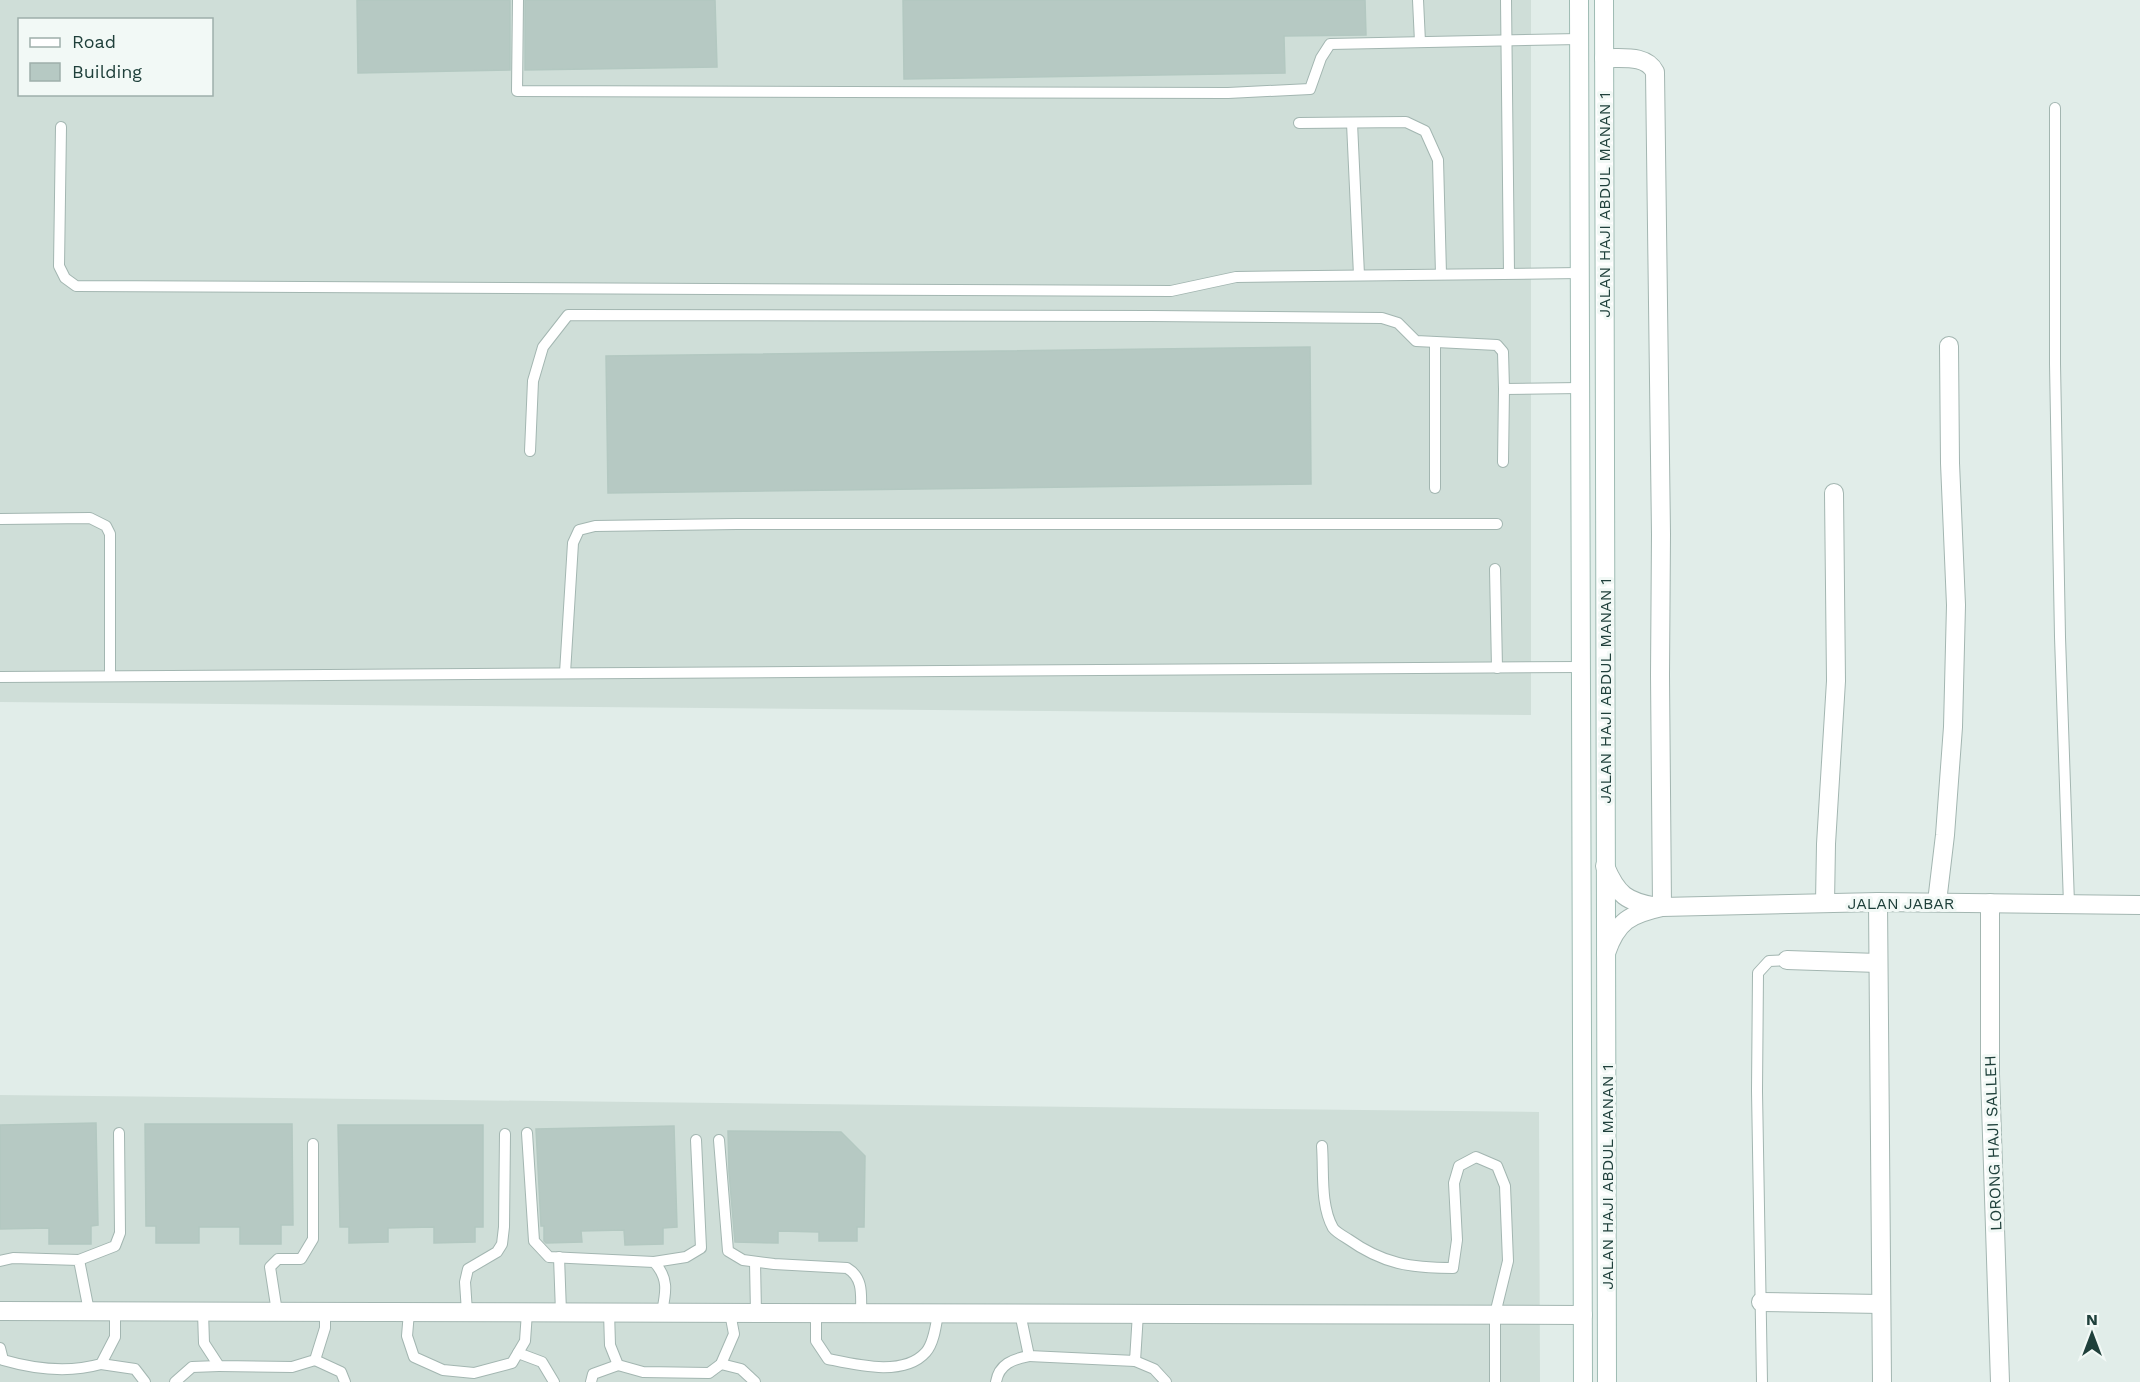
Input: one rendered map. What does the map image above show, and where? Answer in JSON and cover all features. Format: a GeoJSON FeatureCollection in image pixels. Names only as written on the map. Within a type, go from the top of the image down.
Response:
{"type":"FeatureCollection","features":[{"type":"Feature","properties":{"kind":"street","name":"JALAN HAJI ABDUL MANAN 1"},"geometry":{"type":"LineString","coordinates":[[1579,0],[1583,1382]]}},
{"type":"Feature","properties":{"kind":"street","name":"JALAN HAJI ABDUL MANAN 1"},"geometry":{"type":"LineString","coordinates":[[1604,0],[1610,58],[1605,866],[1607,1382]]}},
{"type":"Feature","properties":{"kind":"street"},"geometry":{"type":"LineString","coordinates":[[1610,58],[1647,62],[1655,72],[1661,534],[1662,907]]}},
{"type":"Feature","properties":{"kind":"street"},"geometry":{"type":"LineString","coordinates":[[1936,902],[1945,834],[1953,727],[1955,650],[1956,605],[1950,463],[1949,346]]}},
{"type":"Feature","properties":{"kind":"street"},"geometry":{"type":"LineString","coordinates":[[1825,903],[1826,844],[1836,681],[1834,493]]}},
{"type":"Feature","properties":{"kind":"street"},"geometry":{"type":"LineString","coordinates":[[1605,866],[1612,882],[1624,898],[1641,904],[1662,907]]}},
{"type":"Feature","properties":{"kind":"street"},"geometry":{"type":"LineString","coordinates":[[1878,902],[1882,1382]]}},
{"type":"Feature","properties":{"kind":"street","name":"JALAN JABAR"},"geometry":{"type":"LineString","coordinates":[[1662,907],[1878,902],[2140,905]]}},
{"type":"Feature","properties":{"kind":"street","name":"LORONG HAJI SALLEH"},"geometry":{"type":"LineString","coordinates":[[1990,903],[1990,1074],[2000,1382]]}},
{"type":"Feature","properties":{"kind":"street"},"geometry":{"type":"LineString","coordinates":[[1606,954],[1612,936],[1624,921],[1641,911],[1662,907]]}},
{"type":"Feature","properties":{"kind":"street"},"geometry":{"type":"LineString","coordinates":[[1787,960],[1878,963]]}},
{"type":"Feature","properties":{"kind":"street"},"geometry":{"type":"LineString","coordinates":[[1761,1302],[1881,1304]]}},
{"type":"Feature","properties":{"kind":"street"},"geometry":{"type":"LineString","coordinates":[[0,1311],[1583,1315]]}},
{"type":"Feature","properties":{"kind":"lane"},"geometry":{"type":"LineString","coordinates":[[518,0],[517,91],[1228,93],[1310,88],[1321,58],[1330,44],[1579,39]]}},
{"type":"Feature","properties":{"kind":"lane"},"geometry":{"type":"LineString","coordinates":[[1418,0],[1420,42]]}},
{"type":"Feature","properties":{"kind":"lane"},"geometry":{"type":"LineString","coordinates":[[1506,0],[1509,273]]}},
{"type":"Feature","properties":{"kind":"lane"},"geometry":{"type":"LineString","coordinates":[[2055,108],[2055,364],[2060,637],[2070,904]]}},
{"type":"Feature","properties":{"kind":"lane"},"geometry":{"type":"LineString","coordinates":[[1299,123],[1406,122],[1425,131],[1438,160],[1441,274]]}},
{"type":"Feature","properties":{"kind":"lane"},"geometry":{"type":"LineString","coordinates":[[1352,123],[1359,275]]}},
{"type":"Feature","properties":{"kind":"lane"},"geometry":{"type":"LineString","coordinates":[[61,127],[59,266],[65,278],[75,286],[1171,291],[1236,277],[1580,273]]}},
{"type":"Feature","properties":{"kind":"lane"},"geometry":{"type":"LineString","coordinates":[[530,451],[533,381],[543,347],[568,315],[1382,318],[1398,323],[1413,340],[1497,345],[1503,352],[1503,462]]}},
{"type":"Feature","properties":{"kind":"lane"},"geometry":{"type":"LineString","coordinates":[[1435,342],[1435,488]]}},
{"type":"Feature","properties":{"kind":"lane"},"geometry":{"type":"LineString","coordinates":[[1504,389],[1580,388]]}},
{"type":"Feature","properties":{"kind":"lane"},"geometry":{"type":"LineString","coordinates":[[0,519],[90,518],[106,526],[110,534],[110,676]]}},
{"type":"Feature","properties":{"kind":"lane"},"geometry":{"type":"LineString","coordinates":[[565,673],[573,543],[579,530],[595,526],[1497,524]]}},
{"type":"Feature","properties":{"kind":"lane"},"geometry":{"type":"LineString","coordinates":[[1495,569],[1497,668]]}},
{"type":"Feature","properties":{"kind":"lane"},"geometry":{"type":"LineString","coordinates":[[0,677],[1581,667]]}},
{"type":"Feature","properties":{"kind":"lane"},"geometry":{"type":"LineString","coordinates":[[1762,1382],[1757,1091],[1758,973],[1769,961],[1787,960]]}},
{"type":"Feature","properties":{"kind":"lane"},"geometry":{"type":"LineString","coordinates":[[0,1261],[13,1258],[79,1260],[115,1246],[120,1233],[119,1133]]}},
{"type":"Feature","properties":{"kind":"lane"},"geometry":{"type":"LineString","coordinates":[[527,1133],[534,1241],[549,1257],[654,1262],[686,1257],[701,1248],[696,1140]]}},
{"type":"Feature","properties":{"kind":"lane"},"geometry":{"type":"LineString","coordinates":[[467,1312],[465,1282],[468,1269],[497,1252],[502,1244],[505,1134]]}},
{"type":"Feature","properties":{"kind":"lane"},"geometry":{"type":"LineString","coordinates":[[719,1140],[728,1251],[743,1260],[755,1262],[847,1268],[853,1271],[860,1283],[861,1313]]}},
{"type":"Feature","properties":{"kind":"lane"},"geometry":{"type":"LineString","coordinates":[[277,1312],[270,1267],[278,1259],[301,1259],[313,1239],[313,1144]]}},
{"type":"Feature","properties":{"kind":"lane"},"geometry":{"type":"LineString","coordinates":[[1322,1146],[1323,1196],[1334,1229],[1385,1260],[1423,1268],[1453,1268],[1457,1240],[1454,1183],[1459,1166],[1476,1157],[1497,1166],[1505,1186],[1508,1261],[1495,1314],[1495,1382]]}},
{"type":"Feature","properties":{"kind":"lane"},"geometry":{"type":"LineString","coordinates":[[559,1257],[561,1312]]}},
{"type":"Feature","properties":{"kind":"lane"},"geometry":{"type":"LineString","coordinates":[[79,1260],[89,1311]]}},
{"type":"Feature","properties":{"kind":"lane"},"geometry":{"type":"LineString","coordinates":[[654,1262],[663,1272],[666,1293],[662,1312]]}},
{"type":"Feature","properties":{"kind":"lane"},"geometry":{"type":"LineString","coordinates":[[755,1262],[756,1313]]}},
{"type":"Feature","properties":{"kind":"lane"},"geometry":{"type":"LineString","coordinates":[[101,1364],[115,1337],[115,1311]]}},
{"type":"Feature","properties":{"kind":"lane"},"geometry":{"type":"LineString","coordinates":[[203,1312],[204,1343],[219,1366]]}},
{"type":"Feature","properties":{"kind":"lane"},"geometry":{"type":"LineString","coordinates":[[315,1360],[325,1328],[325,1312]]}},
{"type":"Feature","properties":{"kind":"lane"},"geometry":{"type":"LineString","coordinates":[[409,1312],[406,1336],[414,1357],[443,1370],[474,1373],[512,1363],[525,1341],[527,1312]]}},
{"type":"Feature","properties":{"kind":"lane"},"geometry":{"type":"LineString","coordinates":[[609,1312],[610,1345],[618,1365]]}},
{"type":"Feature","properties":{"kind":"lane"},"geometry":{"type":"LineString","coordinates":[[591,1382],[593,1374],[618,1365],[643,1372],[709,1373],[721,1364],[734,1334],[730,1313]]}},
{"type":"Feature","properties":{"kind":"lane"},"geometry":{"type":"LineString","coordinates":[[816,1313],[816,1341],[828,1359],[863,1366],[890,1368],[915,1361],[927,1351],[938,1313]]}},
{"type":"Feature","properties":{"kind":"lane"},"geometry":{"type":"LineString","coordinates":[[1020,1313],[1029,1356]]}},
{"type":"Feature","properties":{"kind":"lane"},"geometry":{"type":"LineString","coordinates":[[1135,1361],[1138,1313]]}},
{"type":"Feature","properties":{"kind":"lane"},"geometry":{"type":"LineString","coordinates":[[0,1348],[2,1360],[27,1367],[60,1369],[92,1367],[101,1364],[135,1369],[145,1382]]}},
{"type":"Feature","properties":{"kind":"lane"},"geometry":{"type":"LineString","coordinates":[[518,1353],[542,1362],[554,1382]]}},
{"type":"Feature","properties":{"kind":"lane"},"geometry":{"type":"LineString","coordinates":[[996,1382],[997,1374],[1011,1359],[1029,1356],[1135,1361],[1154,1369],[1166,1382]]}},
{"type":"Feature","properties":{"kind":"lane"},"geometry":{"type":"LineString","coordinates":[[175,1382],[192,1367],[292,1367],[315,1360],[341,1372],[345,1382]]}},
{"type":"Feature","properties":{"kind":"lane"},"geometry":{"type":"LineString","coordinates":[[721,1364],[741,1369],[755,1382]]}},
{"type":"Feature","properties":{"kind":"shaded area"},"geometry":{"type":"Polygon","coordinates":[[[0,0],[1531,0],[1531,715],[0,702],[0,0]]]}},
{"type":"Feature","properties":{"kind":"shaded area"},"geometry":{"type":"Polygon","coordinates":[[[0,1095],[1539,1112],[1540,1382],[0,1382],[0,1095]]]}},
{"type":"Feature","properties":{"kind":"building"},"geometry":{"type":"Polygon","coordinates":[[[357,0],[510,0],[510,70],[358,73],[357,0]]]}},
{"type":"Feature","properties":{"kind":"building"},"geometry":{"type":"Polygon","coordinates":[[[525,0],[715,0],[717,67],[525,70],[525,0]]]}},
{"type":"Feature","properties":{"kind":"building"},"geometry":{"type":"Polygon","coordinates":[[[903,0],[1365,0],[1366,35],[1284,36],[1285,73],[904,79],[903,0]]]}},
{"type":"Feature","properties":{"kind":"building"},"geometry":{"type":"Polygon","coordinates":[[[1310,347],[1311,484],[608,493],[606,356],[1310,347]]]}},
{"type":"Feature","properties":{"kind":"building"},"geometry":{"type":"Polygon","coordinates":[[[96,1123],[98,1225],[91,1226],[91,1244],[49,1244],[49,1228],[0,1229],[0,1125],[96,1123]]]}},
{"type":"Feature","properties":{"kind":"building"},"geometry":{"type":"Polygon","coordinates":[[[145,1124],[292,1124],[293,1225],[281,1225],[281,1244],[240,1244],[240,1227],[199,1227],[199,1243],[156,1243],[156,1226],[146,1226],[145,1124]]]}},
{"type":"Feature","properties":{"kind":"building"},"geometry":{"type":"Polygon","coordinates":[[[338,1125],[483,1125],[483,1227],[475,1227],[475,1242],[434,1243],[434,1227],[388,1228],[388,1242],[349,1243],[349,1227],[340,1227],[338,1125]]]}},
{"type":"Feature","properties":{"kind":"building"},"geometry":{"type":"Polygon","coordinates":[[[674,1126],[677,1227],[663,1228],[663,1244],[625,1245],[624,1230],[581,1231],[582,1242],[546,1243],[544,1241],[544,1226],[541,1226],[536,1129],[674,1126]]]}},
{"type":"Feature","properties":{"kind":"building"},"geometry":{"type":"Polygon","coordinates":[[[728,1131],[841,1132],[865,1156],[864,1227],[857,1227],[857,1241],[819,1241],[819,1232],[778,1231],[778,1243],[735,1242],[728,1131]]]}}]}
